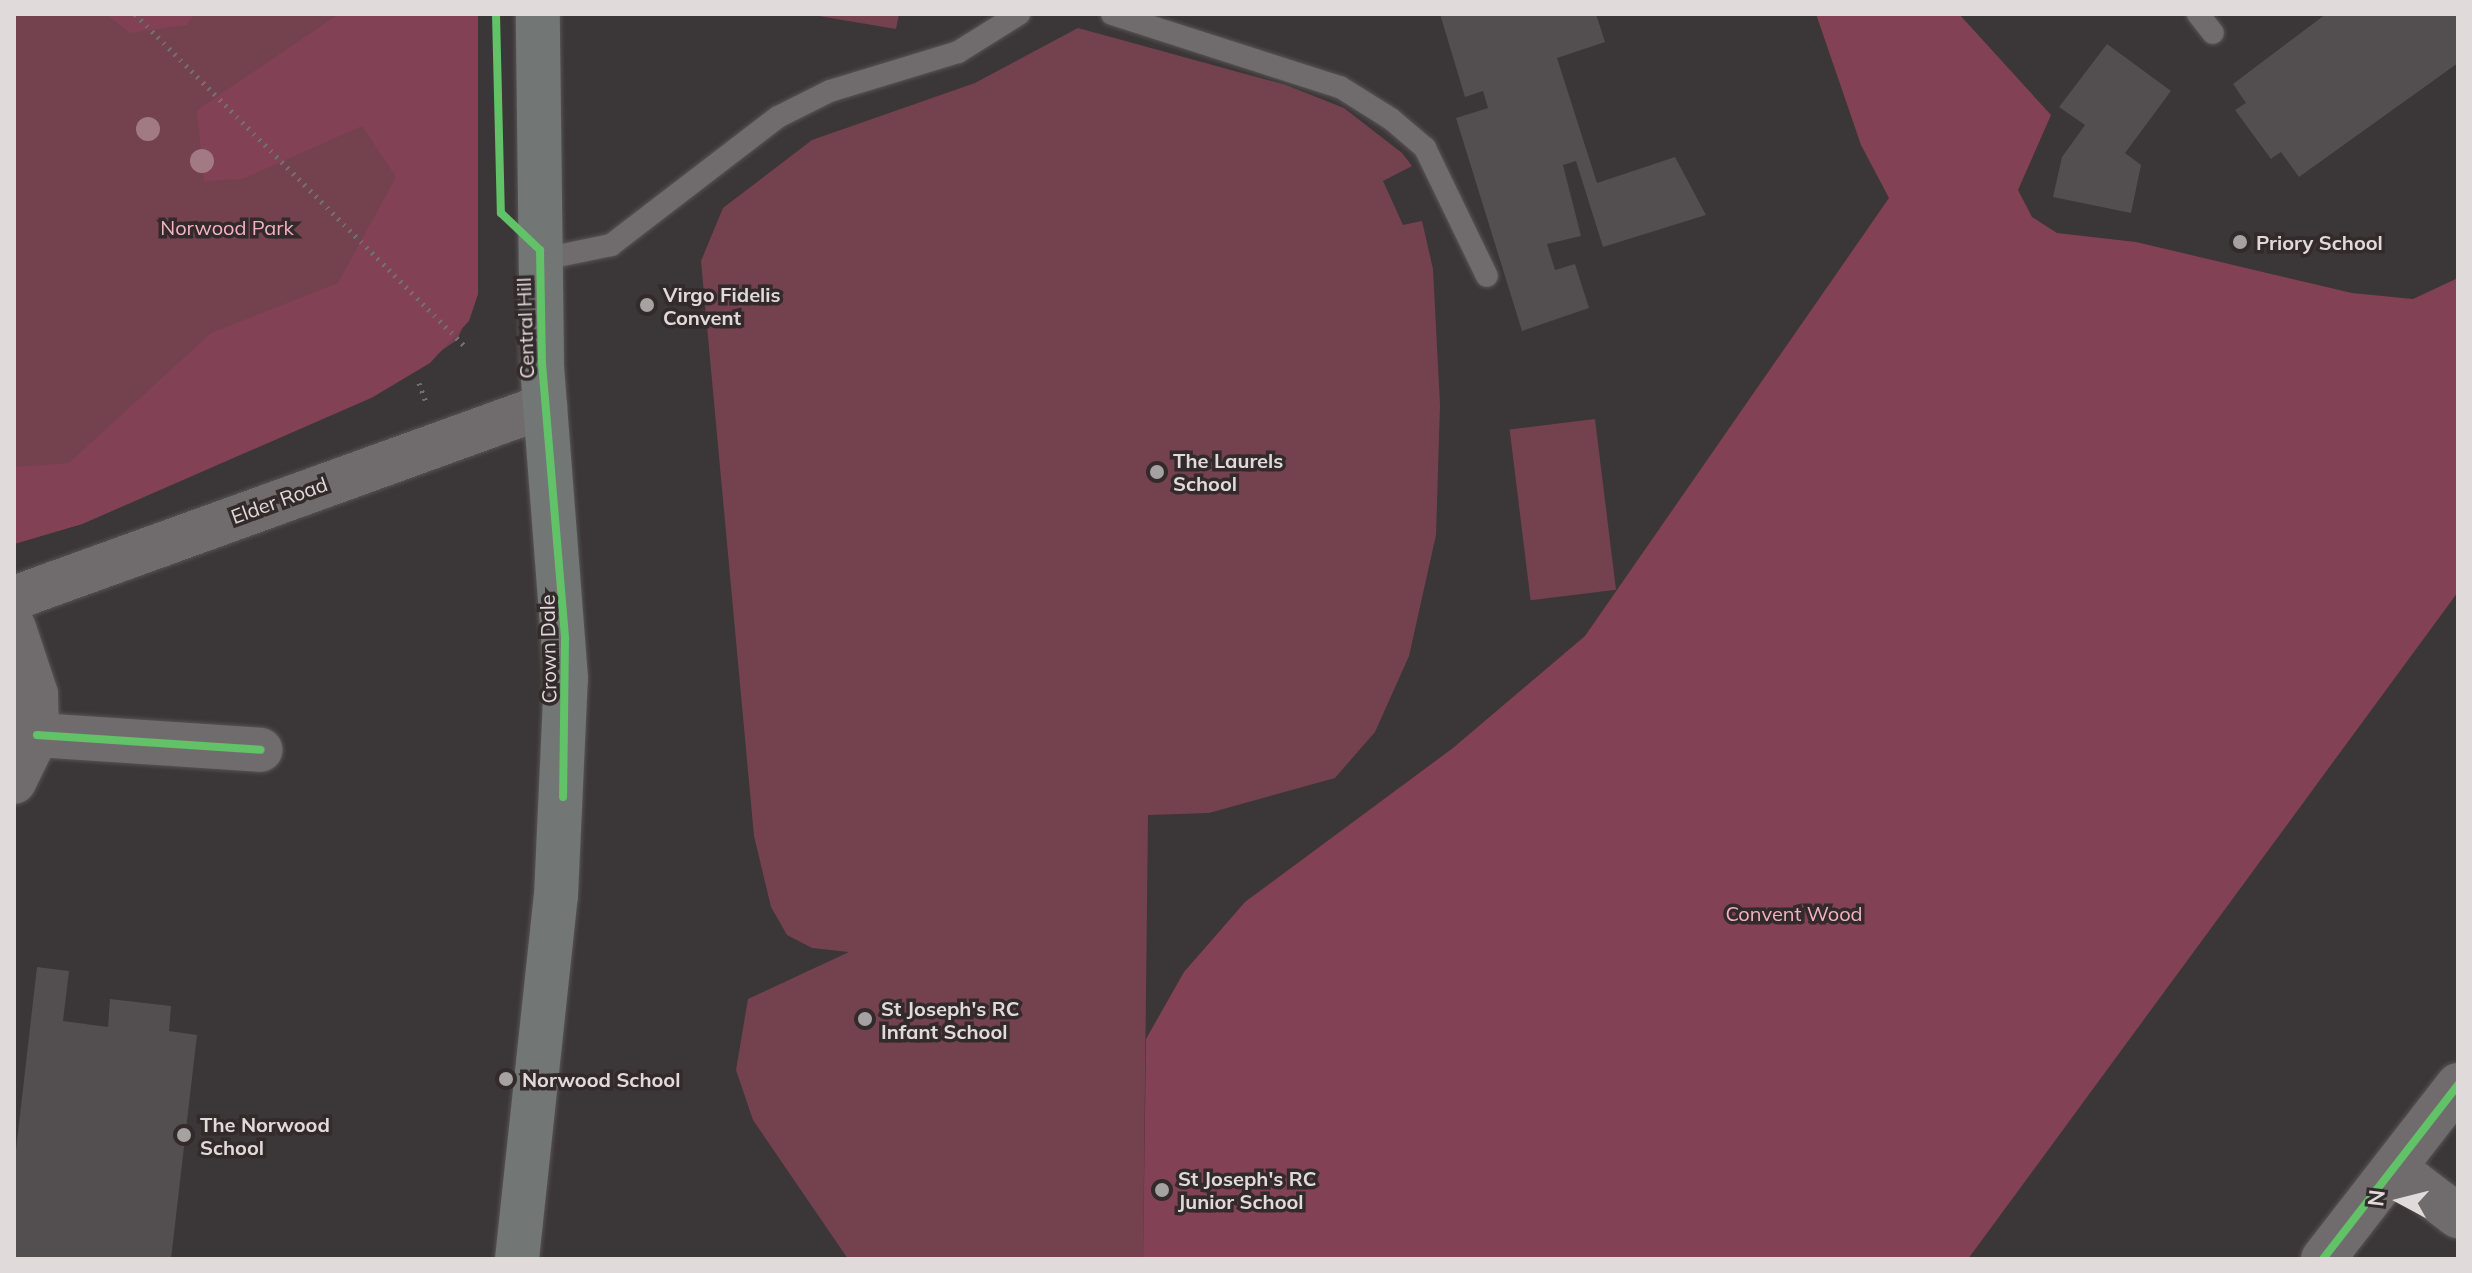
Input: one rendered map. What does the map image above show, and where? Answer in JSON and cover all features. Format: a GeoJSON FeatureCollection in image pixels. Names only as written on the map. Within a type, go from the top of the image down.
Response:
{"type":"FeatureCollection","features":[{"type":"Feature","properties":{"kind":"main road","name":"Central Hill"},"geometry":{"type":"LineString","coordinates":[[538,14],[539,260],[545,406]]}},
{"type":"Feature","properties":{"kind":"main road","name":"Crown Dale"},"geometry":{"type":"LineString","coordinates":[[517,1259],[563,797],[564,624],[545,406]]}},
{"type":"Feature","properties":{"kind":"street","name":"Elder Road"},"geometry":{"type":"LineString","coordinates":[[14,598],[545,406]]}},
{"type":"Feature","properties":{"kind":"street"},"geometry":{"type":"LineString","coordinates":[[14,628],[36,694],[37,735],[14,782]]}},
{"type":"Feature","properties":{"kind":"street"},"geometry":{"type":"LineString","coordinates":[[37,735],[260,750]]}},
{"type":"Feature","properties":{"kind":"street"},"geometry":{"type":"LineString","coordinates":[[2323,1259],[2396,1169],[2458,1085]]}},
{"type":"Feature","properties":{"kind":"street"},"geometry":{"type":"LineString","coordinates":[[2396,1169],[2458,1216]]}},
{"type":"Feature","properties":{"kind":"lane"},"geometry":{"type":"LineString","coordinates":[[539,260],[611,245],[778,117],[830,91],[958,52],[1019,14]]}},
{"type":"Feature","properties":{"kind":"lane"},"geometry":{"type":"LineString","coordinates":[[1112,14],[1340,87],[1391,119],[1425,148],[1487,276]]}},
{"type":"Feature","properties":{"kind":"lane"},"geometry":{"type":"LineString","coordinates":[[2198,14],[2213,33]]}},
{"type":"Feature","properties":{"kind":"path"},"geometry":{"type":"LineString","coordinates":[[135,14],[464,345]]}},
{"type":"Feature","properties":{"kind":"path"},"geometry":{"type":"LineString","coordinates":[[419,383],[428,406]]}},
{"type":"Feature","properties":{"kind":"green space","name":"Norwood Park"},"geometry":{"type":"Polygon","coordinates":[[[14,14],[478,14],[478,294],[457,340],[373,397],[82,524],[14,544],[14,14]]]}},
{"type":"Feature","properties":{"kind":"green space"},"geometry":{"type":"Polygon","coordinates":[[[106,14],[194,14],[187,25],[130,33],[106,14]]]}},
{"type":"Feature","properties":{"kind":"green space"},"geometry":{"type":"Polygon","coordinates":[[[339,14],[478,14],[478,294],[469,321],[430,363],[373,397],[82,524],[14,544],[14,467],[69,463],[211,333],[338,283],[396,177],[362,126],[242,179],[204,181],[197,110],[339,14]]]}},
{"type":"Feature","properties":{"kind":"green space"},"geometry":{"type":"Polygon","coordinates":[[[807,14],[899,14],[896,29],[807,14]]]}},
{"type":"Feature","properties":{"kind":"green space","name":"Convent Wood"},"geometry":{"type":"Polygon","coordinates":[[[1816,14],[1959,14],[2051,115],[2018,190],[2032,217],[2057,233],[2136,242],[2352,293],[2413,299],[2458,278],[2458,592],[1968,1259],[1143,1259],[1146,1039],[1184,972],[1245,902],[1453,748],[1585,636],[1889,198],[1861,145],[1816,14]]]}},
{"type":"Feature","properties":{"kind":"green space"},"geometry":{"type":"Polygon","coordinates":[[[1078,28],[1286,85],[1344,108],[1402,153],[1412,166],[1383,181],[1403,225],[1422,221],[1433,269],[1440,405],[1436,535],[1409,656],[1375,732],[1335,778],[1209,813],[1148,815],[1143,1259],[848,1259],[753,1120],[736,1070],[748,999],[849,952],[812,948],[787,935],[771,907],[754,836],[701,261],[723,208],[812,140],[975,83],[1078,28]]]}},
{"type":"Feature","properties":{"kind":"green space"},"geometry":{"type":"Polygon","coordinates":[[[1595,419],[1616,590],[1531,600],[1510,429],[1595,419]]]}},
{"type":"Feature","properties":{"kind":"building"},"geometry":{"type":"Polygon","coordinates":[[[1440,14],[1596,14],[1605,42],[1557,58],[1597,183],[1675,157],[1706,215],[1603,247],[1576,161],[1563,165],[1581,236],[1547,244],[1555,270],[1575,264],[1589,308],[1522,331],[1456,118],[1488,108],[1483,91],[1465,97],[1440,14]]]}},
{"type":"Feature","properties":{"kind":"building"},"geometry":{"type":"Polygon","coordinates":[[[2326,14],[2458,14],[2458,63],[2299,177],[2281,152],[2271,159],[2235,110],[2246,103],[2233,84],[2326,14]]]}},
{"type":"Feature","properties":{"kind":"building"},"geometry":{"type":"Polygon","coordinates":[[[2107,44],[2171,91],[2125,153],[2141,165],[2131,213],[2053,197],[2062,157],[2085,125],[2059,107],[2107,44]]]}},
{"type":"Feature","properties":{"kind":"building"},"geometry":{"type":"Polygon","coordinates":[[[37,967],[69,971],[63,1021],[108,1027],[110,999],[171,1006],[169,1031],[197,1035],[171,1259],[14,1259],[14,1167],[37,967]]]}},
{"type":"Feature","properties":{"kind":"cycle path"},"geometry":{"type":"LineString","coordinates":[[496,14],[501,213],[540,250],[542,363],[565,639],[563,797]]}},
{"type":"Feature","properties":{"kind":"cycle path"},"geometry":{"type":"LineString","coordinates":[[37,735],[260,750]]}},
{"type":"Feature","properties":{"kind":"cycle path"},"geometry":{"type":"LineString","coordinates":[[2323,1259],[2458,1085]]}},
{"type":"Feature","properties":{"kind":"place","name":"Priory School"},"geometry":{"type":"Point","coordinates":[2240,242]}},
{"type":"Feature","properties":{"kind":"place","name":"Virgo Fidelis Convent"},"geometry":{"type":"Point","coordinates":[647,305]}},
{"type":"Feature","properties":{"kind":"place","name":"The Laurels School"},"geometry":{"type":"Point","coordinates":[1157,472]}},
{"type":"Feature","properties":{"kind":"place","name":"St Joseph's RC Infant School"},"geometry":{"type":"Point","coordinates":[865,1019]}},
{"type":"Feature","properties":{"kind":"place","name":"Norwood School"},"geometry":{"type":"Point","coordinates":[506,1079]}},
{"type":"Feature","properties":{"kind":"place","name":"The Norwood School"},"geometry":{"type":"Point","coordinates":[184,1135]}},
{"type":"Feature","properties":{"kind":"place","name":"St Joseph's RC Junior School"},"geometry":{"type":"Point","coordinates":[1162,1190]}}]}
